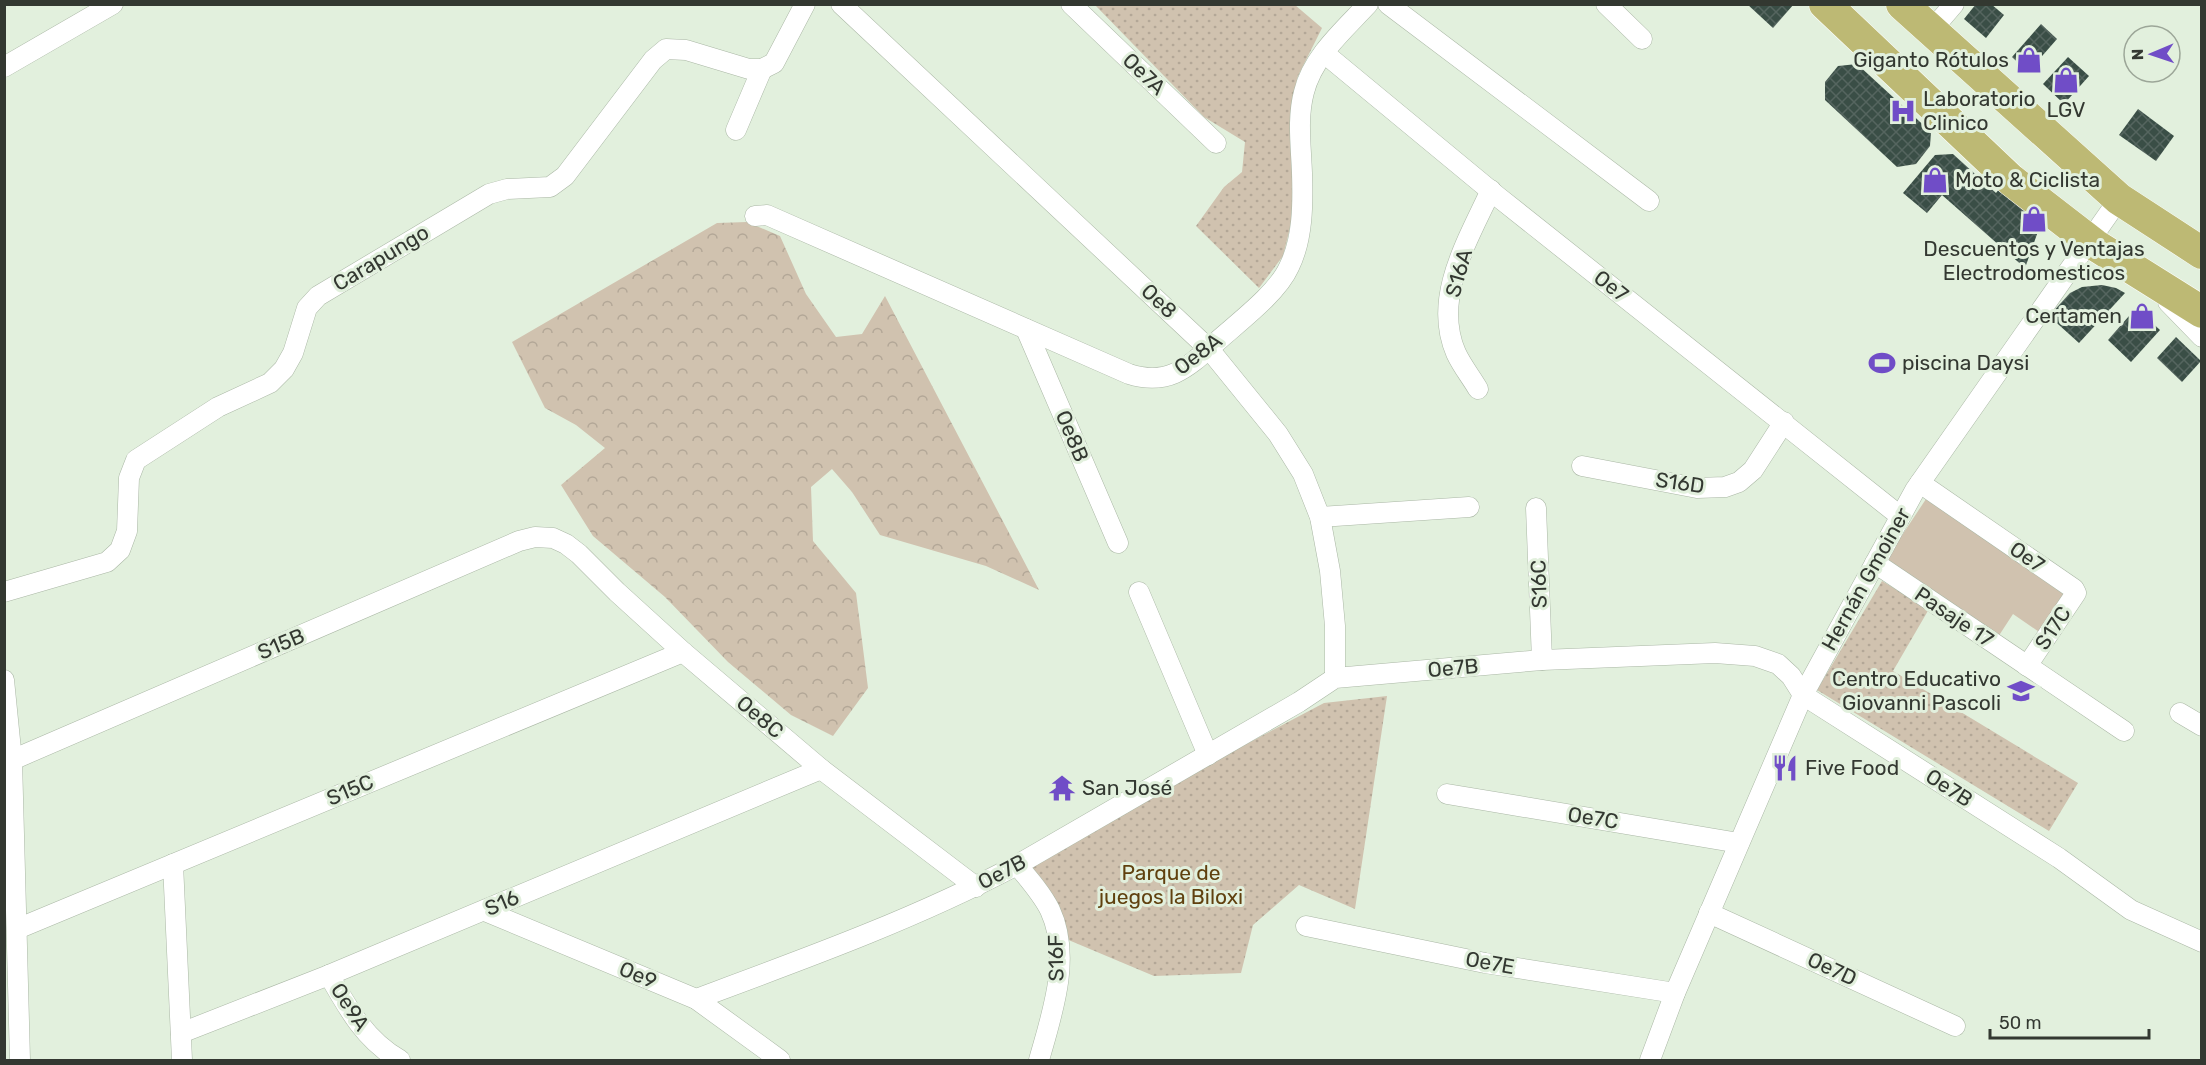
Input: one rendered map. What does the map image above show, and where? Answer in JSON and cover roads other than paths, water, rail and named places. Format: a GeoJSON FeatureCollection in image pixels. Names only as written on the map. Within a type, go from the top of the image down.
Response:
{"type":"FeatureCollection","features":[{"type":"Feature","properties":{"kind":"main road"},"geometry":{"type":"LineString","coordinates":[[1825,4],[2011,180],[2090,241],[2202,312]]}},
{"type":"Feature","properties":{"kind":"main road"},"geometry":{"type":"LineString","coordinates":[[1902,4],[1930,32],[2119,199],[2202,253]]}},
{"type":"Feature","properties":{"kind":"street"},"geometry":{"type":"LineString","coordinates":[[4,67],[113,4]]}},
{"type":"Feature","properties":{"kind":"street"},"geometry":{"type":"LineString","coordinates":[[736,130],[762,69],[774,63],[805,4]]}},
{"type":"Feature","properties":{"kind":"street","name":"Oe8"},"geometry":{"type":"LineString","coordinates":[[841,4],[1209,348],[1278,434],[1303,474],[1320,517],[1330,571],[1335,626],[1335,678]]}},
{"type":"Feature","properties":{"kind":"street","name":"Oe7A"},"geometry":{"type":"LineString","coordinates":[[1071,4],[1216,143]]}},
{"type":"Feature","properties":{"kind":"street","name":"Oe8A"},"geometry":{"type":"LineString","coordinates":[[755,216],[766,215],[1139,377],[1161,379],[1174,375],[1209,348],[1275,288],[1289,267],[1298,241],[1304,205],[1300,110],[1304,89],[1324,53],[1368,4]]}},
{"type":"Feature","properties":{"kind":"street"},"geometry":{"type":"LineString","coordinates":[[1388,4],[1649,201]]}},
{"type":"Feature","properties":{"kind":"street"},"geometry":{"type":"LineString","coordinates":[[1606,4],[1642,39]]}},
{"type":"Feature","properties":{"kind":"street"},"geometry":{"type":"LineString","coordinates":[[1930,32],[1954,4]]}},
{"type":"Feature","properties":{"kind":"street","name":"Carapungo"},"geometry":{"type":"LineString","coordinates":[[4,592],[107,562],[120,550],[127,531],[129,478],[136,460],[218,406],[270,383],[284,369],[293,353],[307,308],[318,296],[489,194],[507,189],[550,187],[565,176],[653,60],[666,49],[686,50],[749,69],[762,69]]}},
{"type":"Feature","properties":{"kind":"street","name":"Oe7"},"geometry":{"type":"LineString","coordinates":[[1324,53],[1491,190],[1900,516]]}},
{"type":"Feature","properties":{"kind":"street","name":"S16A"},"geometry":{"type":"LineString","coordinates":[[1478,389],[1456,352],[1450,327],[1449,297],[1456,267],[1491,190]]}},
{"type":"Feature","properties":{"kind":"street","name":"Hernán Gmoiner"},"geometry":{"type":"LineString","coordinates":[[1650,1060],[1675,993],[1803,694],[1920,483],[2119,199]]}},
{"type":"Feature","properties":{"kind":"street"},"geometry":{"type":"LineString","coordinates":[[2146,278],[2202,337]]}},
{"type":"Feature","properties":{"kind":"street","name":"Oe8B"},"geometry":{"type":"LineString","coordinates":[[1026,329],[1118,543]]}},
{"type":"Feature","properties":{"kind":"street","name":"S16D"},"geometry":{"type":"LineString","coordinates":[[1582,466],[1697,488],[1725,487],[1739,482],[1753,470],[1784,422]]}},
{"type":"Feature","properties":{"kind":"street","name":"Oe7"},"geometry":{"type":"LineString","coordinates":[[1920,483],[2074,589]]}},
{"type":"Feature","properties":{"kind":"street"},"geometry":{"type":"LineString","coordinates":[[1320,517],[1469,507]]}},
{"type":"Feature","properties":{"kind":"street","name":"S16C"},"geometry":{"type":"LineString","coordinates":[[1536,508],[1542,660]]}},
{"type":"Feature","properties":{"kind":"street","name":"S15B"},"geometry":{"type":"LineString","coordinates":[[12,760],[519,541],[535,537],[553,538]]}},
{"type":"Feature","properties":{"kind":"street","name":"Oe8C"},"geometry":{"type":"LineString","coordinates":[[553,538],[579,554],[683,652],[821,769],[976,887]]}},
{"type":"Feature","properties":{"kind":"street","name":"Pasaje 17"},"geometry":{"type":"LineString","coordinates":[[1875,563],[2124,731]]}},
{"type":"Feature","properties":{"kind":"street","name":"S17C"},"geometry":{"type":"LineString","coordinates":[[2028,666],[2074,596],[2074,589]]}},
{"type":"Feature","properties":{"kind":"street"},"geometry":{"type":"LineString","coordinates":[[1139,592],[1208,755]]}},
{"type":"Feature","properties":{"kind":"street","name":"S15C"},"geometry":{"type":"LineString","coordinates":[[17,929],[683,652]]}},
{"type":"Feature","properties":{"kind":"street","name":"Oe7B"},"geometry":{"type":"LineString","coordinates":[[696,999],[815,955],[976,887],[1208,755],[1299,702],[1335,678],[1542,660],[1715,653],[1755,656],[1778,664],[1791,676],[1803,694],[2058,858],[2131,909],[2202,942]]}},
{"type":"Feature","properties":{"kind":"street"},"geometry":{"type":"LineString","coordinates":[[4,680],[12,760],[20,1060]]}},
{"type":"Feature","properties":{"kind":"street"},"geometry":{"type":"LineString","coordinates":[[2180,713],[2202,726]]}},
{"type":"Feature","properties":{"kind":"street","name":"S16"},"geometry":{"type":"LineString","coordinates":[[181,1033],[330,975],[821,769]]}},
{"type":"Feature","properties":{"kind":"street","name":"Oe7C"},"geometry":{"type":"LineString","coordinates":[[1447,794],[1739,843]]}},
{"type":"Feature","properties":{"kind":"street"},"geometry":{"type":"LineString","coordinates":[[173,864],[182,1060]]}},
{"type":"Feature","properties":{"kind":"street","name":"S16F"},"geometry":{"type":"LineString","coordinates":[[1017,865],[1050,910],[1059,936],[1059,976],[1052,1017],[1039,1060]]}},
{"type":"Feature","properties":{"kind":"street","name":"Oe9"},"geometry":{"type":"LineString","coordinates":[[485,911],[696,999],[780,1060]]}},
{"type":"Feature","properties":{"kind":"street","name":"Oe7D"},"geometry":{"type":"LineString","coordinates":[[1709,913],[1955,1026]]}},
{"type":"Feature","properties":{"kind":"street","name":"Oe7E"},"geometry":{"type":"LineString","coordinates":[[1306,926],[1485,963],[1675,993]]}},
{"type":"Feature","properties":{"kind":"street","name":"Oe9A"},"geometry":{"type":"LineString","coordinates":[[330,975],[348,1010],[365,1033],[386,1053],[400,1060]]}},
{"type":"Feature","properties":{"kind":"place","name":"Giganto Rótulos"},"geometry":{"type":"Point","coordinates":[2029,60]}},
{"type":"Feature","properties":{"kind":"place","name":"LGV"},"geometry":{"type":"Point","coordinates":[2066,80]}},
{"type":"Feature","properties":{"kind":"place","name":"Laboratorio Clinico"},"geometry":{"type":"Point","coordinates":[1903,111]}},
{"type":"Feature","properties":{"kind":"place","name":"Moto & Ciclista"},"geometry":{"type":"Point","coordinates":[1935,180]}},
{"type":"Feature","properties":{"kind":"place","name":"Descuentos y Ventajas Electrodomesticos"},"geometry":{"type":"Point","coordinates":[2034,219]}},
{"type":"Feature","properties":{"kind":"place","name":"Certamen"},"geometry":{"type":"Point","coordinates":[2142,316]}},
{"type":"Feature","properties":{"kind":"place","name":"piscina Daysi"},"geometry":{"type":"Point","coordinates":[1882,363]}},
{"type":"Feature","properties":{"kind":"place","name":"Centro Educativo Giovanni Pascoli"},"geometry":{"type":"Point","coordinates":[2021,691]}},
{"type":"Feature","properties":{"kind":"place","name":"Five Food"},"geometry":{"type":"Point","coordinates":[1785,768]}},
{"type":"Feature","properties":{"kind":"place","name":"San José"},"geometry":{"type":"Point","coordinates":[1062,788]}},
{"type":"Feature","properties":{"kind":"park label","name":"Parque de juegos la Biloxi"},"geometry":{"type":"Point","coordinates":[1171,885]}}]}
